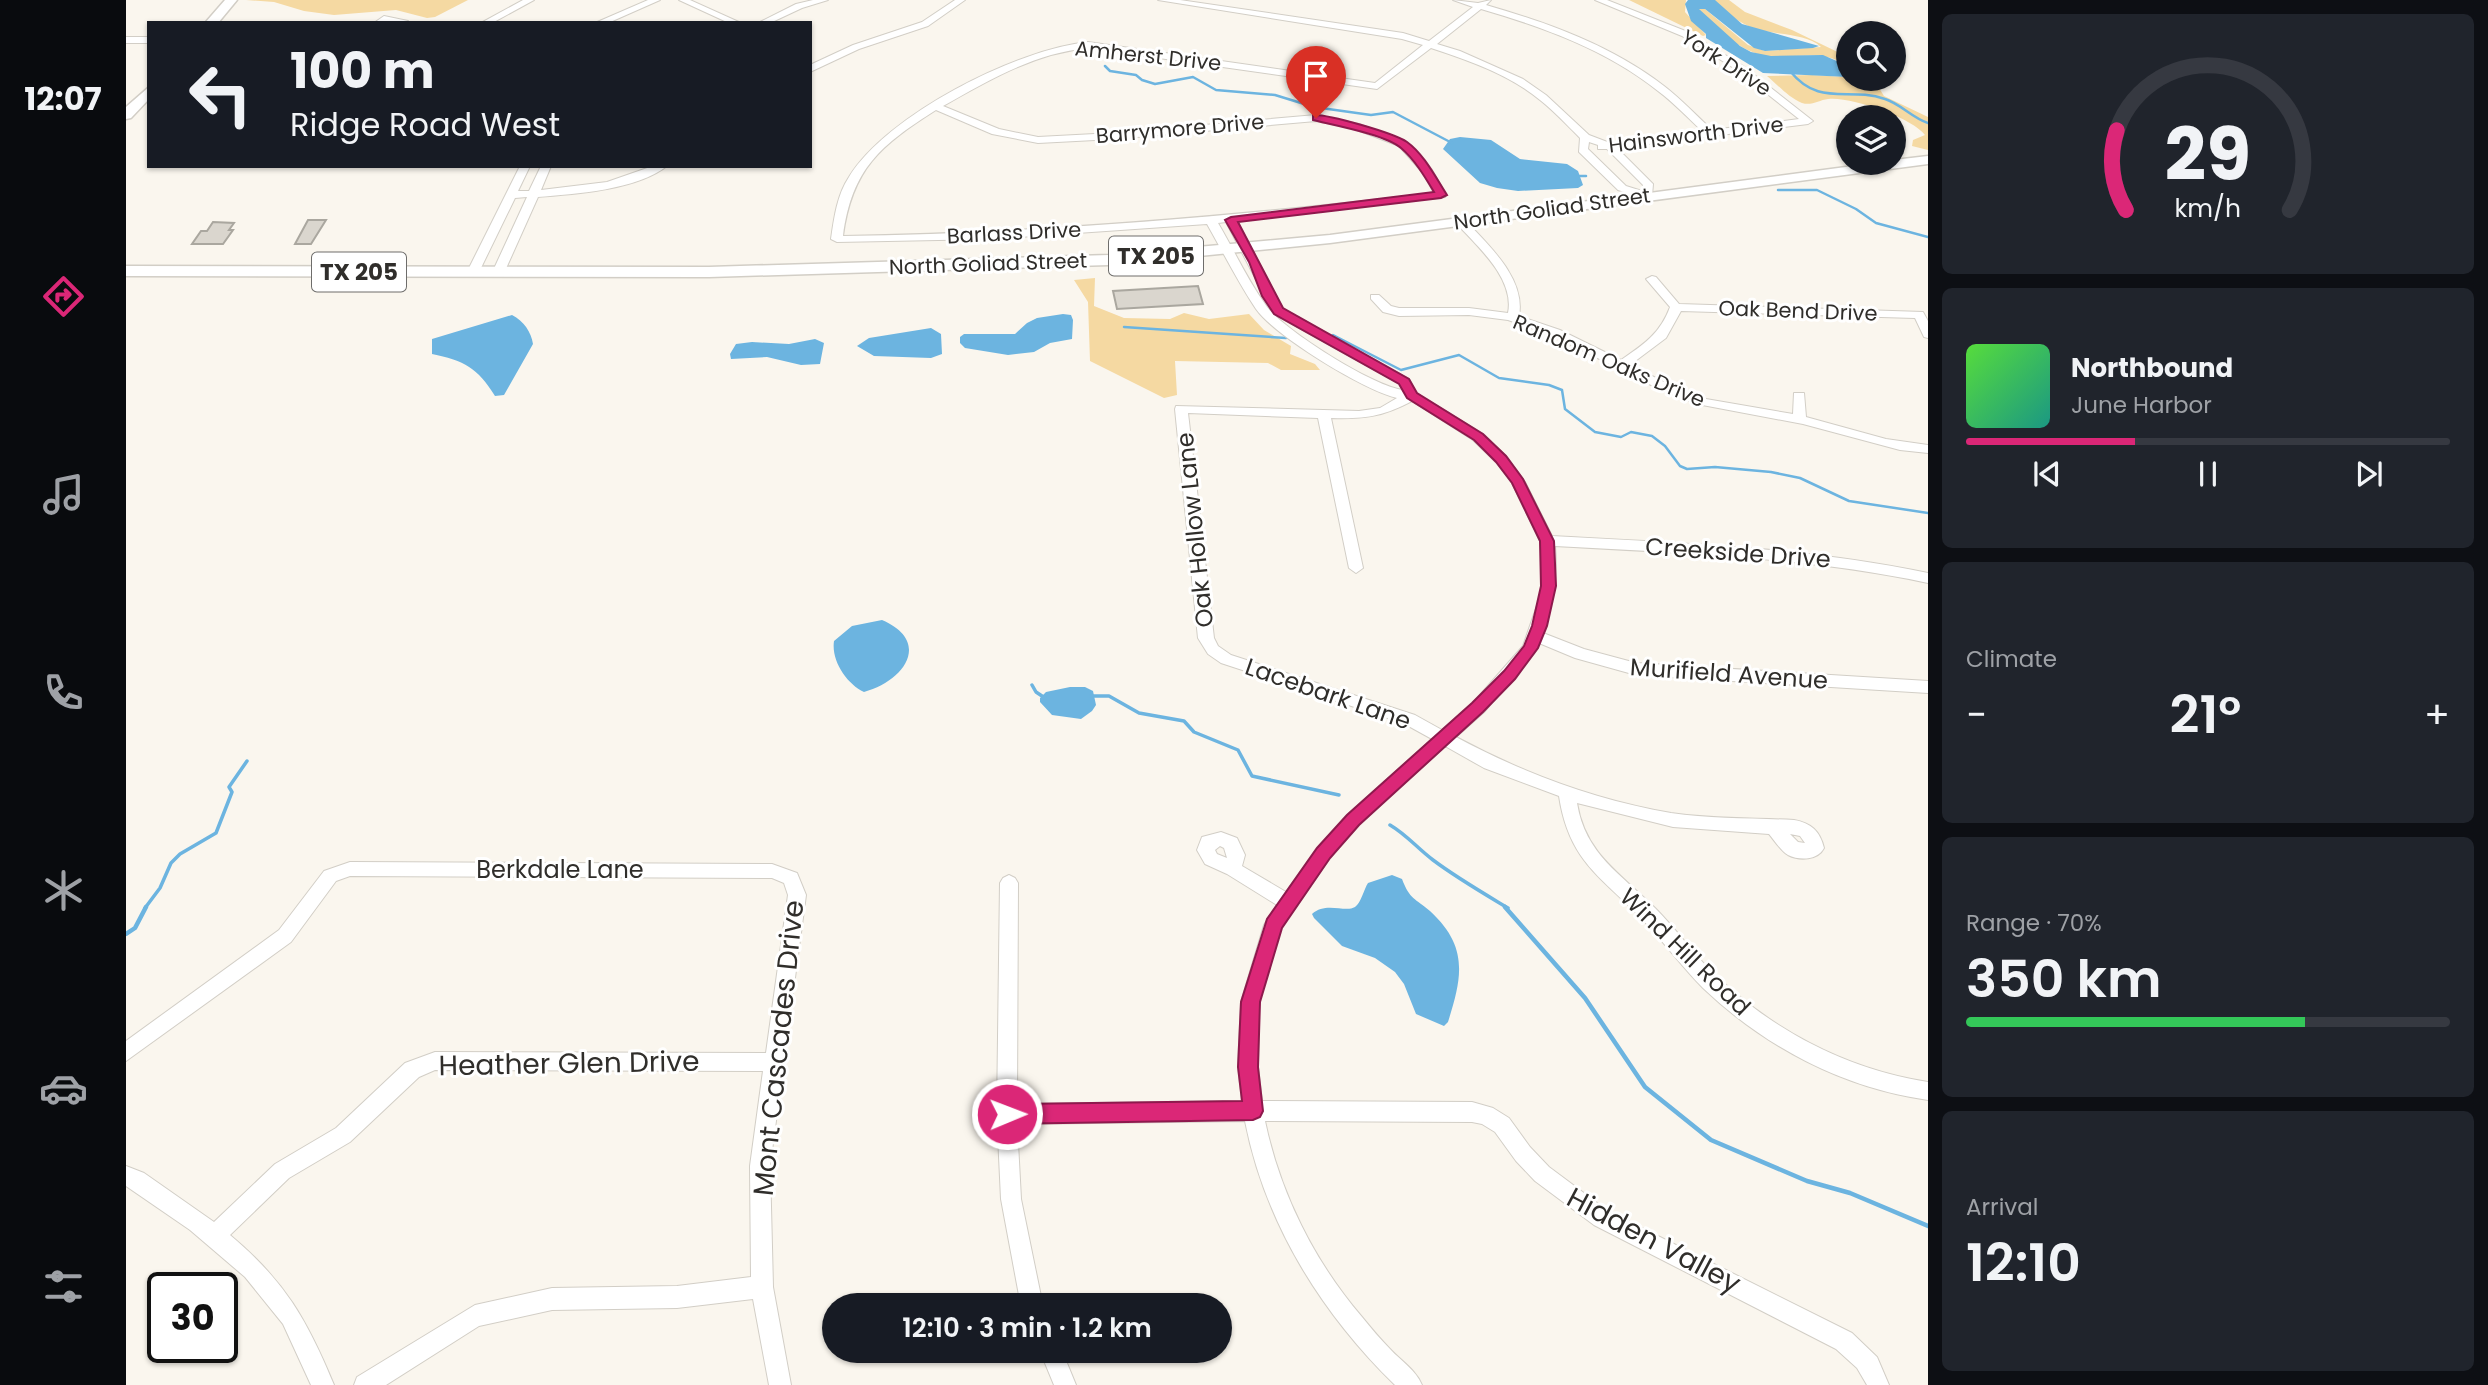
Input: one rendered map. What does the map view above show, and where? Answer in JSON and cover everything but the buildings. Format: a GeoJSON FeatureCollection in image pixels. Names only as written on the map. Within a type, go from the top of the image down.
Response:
{"type":"FeatureCollection","features":[{"type":"Feature","properties":{"kind":"main road"},"geometry":{"type":"LineString","coordinates":[[213,21],[230,0]]}},
{"type":"Feature","properties":{"kind":"main road"},"geometry":{"type":"LineString","coordinates":[[126,115],[147,93]]}},
{"type":"Feature","properties":{"kind":"main road","name":"North Goliad Street"},"geometry":{"type":"LineString","coordinates":[[126,271],[736,271],[1049,263],[1246,248],[1928,160]]}},
{"type":"Feature","properties":{"kind":"street"},"geometry":{"type":"LineString","coordinates":[[489,21],[530,0]]}},
{"type":"Feature","properties":{"kind":"street"},"geometry":{"type":"LineString","coordinates":[[604,21],[656,0]]}},
{"type":"Feature","properties":{"kind":"street"},"geometry":{"type":"LineString","coordinates":[[683,0],[732,21]]}},
{"type":"Feature","properties":{"kind":"street"},"geometry":{"type":"LineString","coordinates":[[750,21],[790,0]]}},
{"type":"Feature","properties":{"kind":"street"},"geometry":{"type":"LineString","coordinates":[[766,21],[799,6],[824,0]]}},
{"type":"Feature","properties":{"kind":"street"},"geometry":{"type":"LineString","coordinates":[[812,68],[856,47],[925,23],[961,0]]}},
{"type":"Feature","properties":{"kind":"street"},"geometry":{"type":"LineString","coordinates":[[1162,0],[1366,30],[1433,45],[1490,65],[1544,97],[1585,136],[1609,146],[1648,184],[1647,196],[1622,188],[1583,150],[1585,136]]}},
{"type":"Feature","properties":{"kind":"street"},"geometry":{"type":"LineString","coordinates":[[1457,0],[1483,3],[1556,30],[1612,56],[1657,85],[1710,134]]}},
{"type":"Feature","properties":{"kind":"street","name":"York Drive"},"geometry":{"type":"LineString","coordinates":[[1599,0],[1685,34],[1740,68],[1808,121]]}},
{"type":"Feature","properties":{"kind":"street"},"geometry":{"type":"LineString","coordinates":[[1433,45],[1483,3]]}},
{"type":"Feature","properties":{"kind":"street"},"geometry":{"type":"LineString","coordinates":[[126,40],[147,40]]}},
{"type":"Feature","properties":{"kind":"street","name":"Amherst Drive"},"geometry":{"type":"LineString","coordinates":[[837,239],[842,206],[854,178],[875,152],[901,129],[1030,57],[1066,47],[1088,45],[1377,86],[1433,45]]}},
{"type":"Feature","properties":{"kind":"street"},"geometry":{"type":"LineString","coordinates":[[812,54],[828,60]]}},
{"type":"Feature","properties":{"kind":"street","name":"Barrymore Drive"},"geometry":{"type":"LineString","coordinates":[[937,107],[996,132],[1038,139],[1114,136],[1316,118],[1355,127],[1403,144],[1428,172],[1441,195]]}},
{"type":"Feature","properties":{"kind":"street","name":"Hainsworth Drive"},"geometry":{"type":"LineString","coordinates":[[1583,150],[1808,121]]}},
{"type":"Feature","properties":{"kind":"street"},"geometry":{"type":"LineString","coordinates":[[473,272],[524,168]]}},
{"type":"Feature","properties":{"kind":"street"},"geometry":{"type":"LineString","coordinates":[[498,273],[545,168]]}},
{"type":"Feature","properties":{"kind":"street"},"geometry":{"type":"LineString","coordinates":[[510,195],[616,183],[657,168]]}},
{"type":"Feature","properties":{"kind":"street","name":"Barlass Drive"},"geometry":{"type":"LineString","coordinates":[[837,239],[1032,233],[1212,222],[1441,195]]}},
{"type":"Feature","properties":{"kind":"street"},"geometry":{"type":"LineString","coordinates":[[1231,220],[1268,296],[1279,311],[1405,382],[1411,395]]}},
{"type":"Feature","properties":{"kind":"street"},"geometry":{"type":"LineString","coordinates":[[1212,222],[1255,299],[1280,327],[1359,378],[1396,394],[1411,395],[1478,437],[1501,459],[1518,482],[1547,541],[1550,571],[1548,594],[1530,648],[1509,675],[1353,820],[1324,853],[1273,925],[1250,1002],[1248,1067],[1253,1111],[1260,1146],[1279,1200],[1307,1259],[1338,1304],[1381,1356],[1410,1385]]}},
{"type":"Feature","properties":{"kind":"street"},"geometry":{"type":"LineString","coordinates":[[1461,222],[1512,286],[1518,307],[1513,318]]}},
{"type":"Feature","properties":{"kind":"street"},"geometry":{"type":"LineString","coordinates":[[1622,365],[1662,337],[1670,328],[1676,307],[1652,279]]}},
{"type":"Feature","properties":{"kind":"street"},"geometry":{"type":"LineString","coordinates":[[1255,299],[1268,296]]}},
{"type":"Feature","properties":{"kind":"street","name":"Random Oaks Drive"},"geometry":{"type":"LineString","coordinates":[[1375,297],[1387,309],[1399,312],[1476,312],[1513,318],[1552,331],[1650,381],[1723,409],[1800,419],[1893,446],[1928,450]]}},
{"type":"Feature","properties":{"kind":"street","name":"Oak Bend Drive"},"geometry":{"type":"LineString","coordinates":[[1676,307],[1919,315],[1928,334]]}},
{"type":"Feature","properties":{"kind":"street"},"geometry":{"type":"LineString","coordinates":[[1356,568],[1324,416],[1382,411],[1411,395]]}},
{"type":"Feature","properties":{"kind":"street"},"geometry":{"type":"LineString","coordinates":[[1799,396],[1800,419]]}},
{"type":"Feature","properties":{"kind":"street","name":"Oak Hollow Lane"},"geometry":{"type":"LineString","coordinates":[[1213,650],[1206,638],[1181,409],[1324,416]]}},
{"type":"Feature","properties":{"kind":"street","name":"Creekside Drive"},"geometry":{"type":"LineString","coordinates":[[1547,541],[1819,557],[1875,565],[1928,578]]}},
{"type":"Feature","properties":{"kind":"street","name":"Murifield Avenue"},"geometry":{"type":"LineString","coordinates":[[1536,636],[1590,657],[1636,669],[1928,687]]}},
{"type":"Feature","properties":{"kind":"street","name":"Lacebark Lane"},"geometry":{"type":"LineString","coordinates":[[1213,650],[1226,659],[1409,719],[1490,763],[1566,794],[1673,820],[1773,827]]}},
{"type":"Feature","properties":{"kind":"street","name":"Wind Hill Road"},"geometry":{"type":"LineString","coordinates":[[1566,794],[1569,816],[1591,860],[1649,914],[1719,991],[1766,1028],[1828,1063],[1882,1083],[1928,1091]]}},
{"type":"Feature","properties":{"kind":"street","name":"Berkdale Lane"},"geometry":{"type":"LineString","coordinates":[[126,1052],[285,936],[330,876],[350,869],[772,871],[791,878]]}},
{"type":"Feature","properties":{"kind":"street"},"geometry":{"type":"LineString","coordinates":[[1233,869],[1288,904]]}},
{"type":"Feature","properties":{"kind":"street","name":"Mont Cascades Drive"},"geometry":{"type":"LineString","coordinates":[[780,1385],[762,1287],[760,1166],[797,895],[791,878]]}},
{"type":"Feature","properties":{"kind":"street"},"geometry":{"type":"LineString","coordinates":[[1009,883],[1007,1114],[1011,1199],[1029,1293]]}},
{"type":"Feature","properties":{"kind":"street","name":"Heather Glen Drive"},"geometry":{"type":"LineString","coordinates":[[216,1234],[282,1171],[344,1135],[412,1070],[435,1061],[773,1062]]}},
{"type":"Feature","properties":{"kind":"street","name":"Hidden Valley"},"geometry":{"type":"LineString","coordinates":[[1007,1114],[1253,1111],[1472,1112],[1486,1115],[1503,1125],[1523,1154],[1542,1174],[1590,1210],[1844,1341],[1866,1360],[1874,1371],[1878,1385]]}},
{"type":"Feature","properties":{"kind":"street"},"geometry":{"type":"LineString","coordinates":[[126,1176],[137,1180],[216,1234],[285,1307],[323,1385]]}},
{"type":"Feature","properties":{"kind":"street"},"geometry":{"type":"LineString","coordinates":[[365,1385],[475,1316],[552,1299],[677,1297],[762,1287]]}},
{"type":"Feature","properties":{"kind":"street"},"geometry":{"type":"LineString","coordinates":[[1056,1363],[1065,1385]]}},
{"type":"Feature","properties":{"kind":"shaded area"},"geometry":{"type":"Polygon","coordinates":[[[246,0],[468,0],[435,17],[427,18],[396,10],[334,15],[304,11],[274,2],[246,0]]]}},
{"type":"Feature","properties":{"kind":"shaded area"},"geometry":{"type":"Polygon","coordinates":[[[1629,0],[1686,0],[1685,12],[1706,35],[1703,36],[1629,0]]]}},
{"type":"Feature","properties":{"kind":"shaded area"},"geometry":{"type":"Polygon","coordinates":[[[1714,0],[1729,0],[1745,12],[1792,30],[1836,51],[1836,60],[1827,57],[1766,56],[1747,50],[1720,31],[1698,9],[1705,9],[1748,45],[1765,51],[1821,47],[1808,39],[1750,27],[1714,0]]]}},
{"type":"Feature","properties":{"kind":"shaded area"},"geometry":{"type":"Polygon","coordinates":[[[1767,76],[1836,76],[1836,91],[1881,91],[1884,96],[1903,105],[1865,105],[1838,99],[1802,103],[1788,95],[1767,76]]]}},
{"type":"Feature","properties":{"kind":"shaded area"},"geometry":{"type":"Polygon","coordinates":[[[1906,106],[1928,117],[1928,150],[1912,146],[1913,140],[1925,135],[1908,122],[1906,106]]]}},
{"type":"Feature","properties":{"kind":"shaded area"},"geometry":{"type":"Polygon","coordinates":[[[1095,278],[1094,306],[1124,318],[1170,319],[1184,313],[1209,319],[1249,314],[1264,330],[1291,346],[1290,354],[1315,364],[1320,370],[1281,370],[1268,363],[1175,361],[1177,395],[1164,398],[1090,361],[1088,302],[1074,280],[1095,278]]]}},
{"type":"Feature","properties":{"kind":"water"},"geometry":{"type":"Polygon","coordinates":[[[1688,0],[1715,0],[1742,24],[1819,46],[1765,51],[1754,48],[1705,9],[1699,9],[1740,46],[1751,52],[1771,56],[1823,55],[1836,61],[1836,76],[1763,73],[1706,38],[1706,34],[1691,21],[1685,4],[1688,0]]]}},
{"type":"Feature","properties":{"kind":"water"},"geometry":{"type":"Polygon","coordinates":[[[1460,137],[1491,140],[1520,159],[1567,164],[1578,171],[1583,185],[1578,188],[1518,191],[1480,183],[1443,149],[1450,139],[1460,137]]]}},
{"type":"Feature","properties":{"kind":"water"},"geometry":{"type":"Polygon","coordinates":[[[512,315],[526,327],[533,344],[504,395],[495,396],[482,378],[469,367],[453,359],[432,354],[432,339],[512,315]]]}},
{"type":"Feature","properties":{"kind":"water"},"geometry":{"type":"Polygon","coordinates":[[[1071,315],[1073,320],[1072,339],[1050,343],[1034,352],[1008,355],[965,348],[960,343],[960,337],[964,334],[1015,334],[1037,318],[1071,315]]]}},
{"type":"Feature","properties":{"kind":"water"},"geometry":{"type":"Polygon","coordinates":[[[931,328],[941,334],[942,354],[931,358],[874,356],[857,346],[869,338],[931,328]]]}},
{"type":"Feature","properties":{"kind":"water"},"geometry":{"type":"Polygon","coordinates":[[[815,339],[824,343],[820,364],[801,365],[767,357],[731,359],[730,354],[736,344],[789,344],[815,339]]]}},
{"type":"Feature","properties":{"kind":"water"},"geometry":{"type":"Polygon","coordinates":[[[882,620],[897,629],[906,639],[909,650],[907,660],[890,680],[864,692],[846,678],[835,656],[834,641],[852,626],[882,620]]]}},
{"type":"Feature","properties":{"kind":"water"},"geometry":{"type":"Polygon","coordinates":[[[1085,687],[1093,691],[1096,705],[1081,719],[1052,715],[1040,702],[1046,692],[1085,687]]]}},
{"type":"Feature","properties":{"kind":"water"},"geometry":{"type":"Polygon","coordinates":[[[1392,875],[1402,879],[1410,895],[1443,924],[1457,950],[1457,991],[1448,1022],[1444,1026],[1416,1014],[1404,984],[1395,972],[1375,958],[1342,946],[1312,914],[1323,908],[1355,907],[1368,883],[1392,875]]]}},
{"type":"Feature","properties":{"kind":"waterway"},"geometry":{"type":"LineString","coordinates":[[1105,66],[1110,71],[1136,75],[1155,84],[1193,77],[1216,90],[1275,95],[1314,107],[1371,115],[1393,112],[1452,143]]}},
{"type":"Feature","properties":{"kind":"waterway"},"geometry":{"type":"LineString","coordinates":[[1790,71],[1812,89],[1823,93],[1859,94],[1885,99],[1928,123]]}},
{"type":"Feature","properties":{"kind":"waterway"},"geometry":{"type":"LineString","coordinates":[[1577,176],[1586,176]]}},
{"type":"Feature","properties":{"kind":"waterway"},"geometry":{"type":"LineString","coordinates":[[1778,190],[1817,190],[1856,209],[1876,223],[1928,237]]}},
{"type":"Feature","properties":{"kind":"waterway"},"geometry":{"type":"LineString","coordinates":[[1124,327],[1286,338]]}},
{"type":"Feature","properties":{"kind":"waterway"},"geometry":{"type":"LineString","coordinates":[[1333,335],[1401,370],[1459,355],[1499,378],[1549,385],[1562,390],[1565,409],[1595,432],[1621,437],[1631,432],[1652,436],[1665,446],[1680,466],[1687,469],[1715,467],[1771,472],[1800,478],[1849,501],[1928,513]]}},
{"type":"Feature","properties":{"kind":"waterway"},"geometry":{"type":"LineString","coordinates":[[1032,685],[1036,692],[1045,698]]}},
{"type":"Feature","properties":{"kind":"waterway"},"geometry":{"type":"LineString","coordinates":[[1091,696],[1109,696],[1139,713],[1184,721],[1194,732],[1238,750],[1252,776],[1339,795]]}},
{"type":"Feature","properties":{"kind":"waterway"},"geometry":{"type":"LineString","coordinates":[[145,908],[160,888],[171,863],[180,854],[216,833],[232,792],[229,787],[247,761]]}},
{"type":"Feature","properties":{"kind":"waterway"},"geometry":{"type":"LineString","coordinates":[[1390,825],[1442,867],[1508,908]]}},
{"type":"Feature","properties":{"kind":"waterway"},"geometry":{"type":"LineString","coordinates":[[126,934],[135,928],[146,907]]}},
{"type":"Feature","properties":{"kind":"waterway"},"geometry":{"type":"LineString","coordinates":[[1505,907],[1585,998],[1645,1087],[1711,1140],[1807,1181],[1850,1193],[1928,1226]]}},
{"type":"Feature","properties":{"kind":"route"},"geometry":{"type":"LineString","coordinates":[[1007,1114],[1253,1111],[1248,1067],[1250,1002],[1273,925],[1324,853],[1353,820],[1478,708],[1509,675],[1536,636],[1549,586],[1547,541],[1518,482],[1501,459],[1478,437],[1411,395],[1405,382],[1279,311],[1268,296],[1255,262],[1231,220],[1441,195],[1428,172],[1403,144],[1355,127],[1316,118]]}}]}
